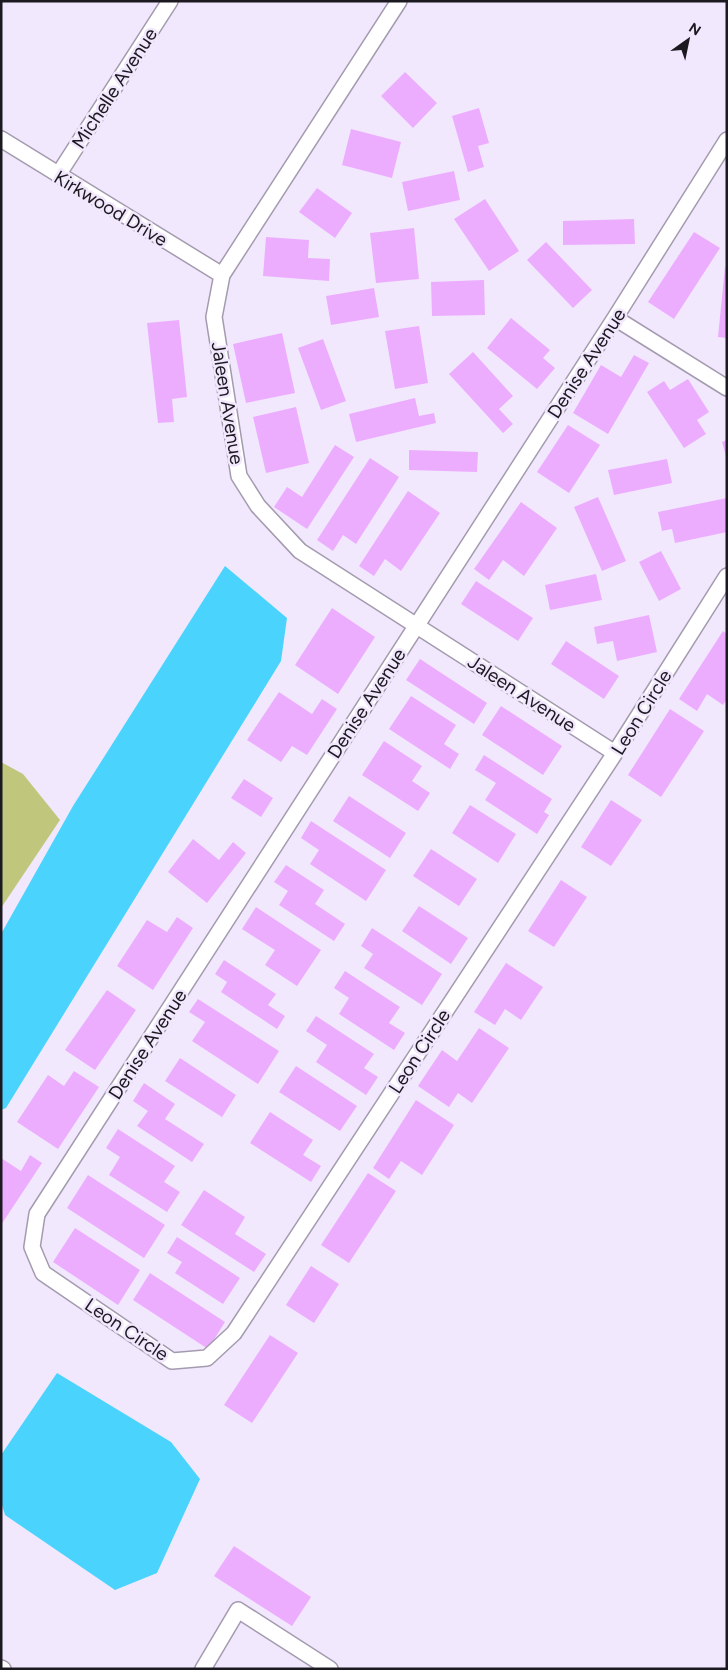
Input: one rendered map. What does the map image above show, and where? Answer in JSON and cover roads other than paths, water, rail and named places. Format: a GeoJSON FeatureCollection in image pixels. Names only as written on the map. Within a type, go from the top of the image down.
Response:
{"type":"FeatureCollection","features":[{"type":"Feature","properties":{"kind":"lane","name":"Michelle Avenue"},"geometry":{"type":"LineString","coordinates":[[58,176],[170,1]]}},
{"type":"Feature","properties":{"kind":"lane","name":"Jaleen Avenue"},"geometry":{"type":"LineString","coordinates":[[399,1],[222,275],[214,317],[239,476],[258,506],[300,551],[615,753]]}},
{"type":"Feature","properties":{"kind":"lane","name":"Kirkwood Drive"},"geometry":{"type":"LineString","coordinates":[[1,139],[58,176],[222,275]]}},
{"type":"Feature","properties":{"kind":"lane","name":"Denise Avenue"},"geometry":{"type":"LineString","coordinates":[[43,1273],[32,1247],[37,1214],[615,318],[727,140]]}},
{"type":"Feature","properties":{"kind":"lane"},"geometry":{"type":"LineString","coordinates":[[615,318],[727,388]]}},
{"type":"Feature","properties":{"kind":"lane","name":"Leon Circle"},"geometry":{"type":"LineString","coordinates":[[43,1273],[172,1361],[207,1358],[234,1333],[615,753],[727,576]]}},
{"type":"Feature","properties":{"kind":"lane"},"geometry":{"type":"LineString","coordinates":[[202,1669],[238,1610],[330,1669]]}},
{"type":"Feature","properties":{"kind":"water"},"geometry":{"type":"Polygon","coordinates":[[[225,566],[287,618],[281,661],[6,1108],[1,1110],[1,934],[73,806],[225,566]]]}},
{"type":"Feature","properties":{"kind":"water"},"geometry":{"type":"Polygon","coordinates":[[[57,1373],[171,1442],[200,1479],[157,1573],[115,1590],[5,1515],[1,1502],[1,1455],[57,1373]]]}}]}
